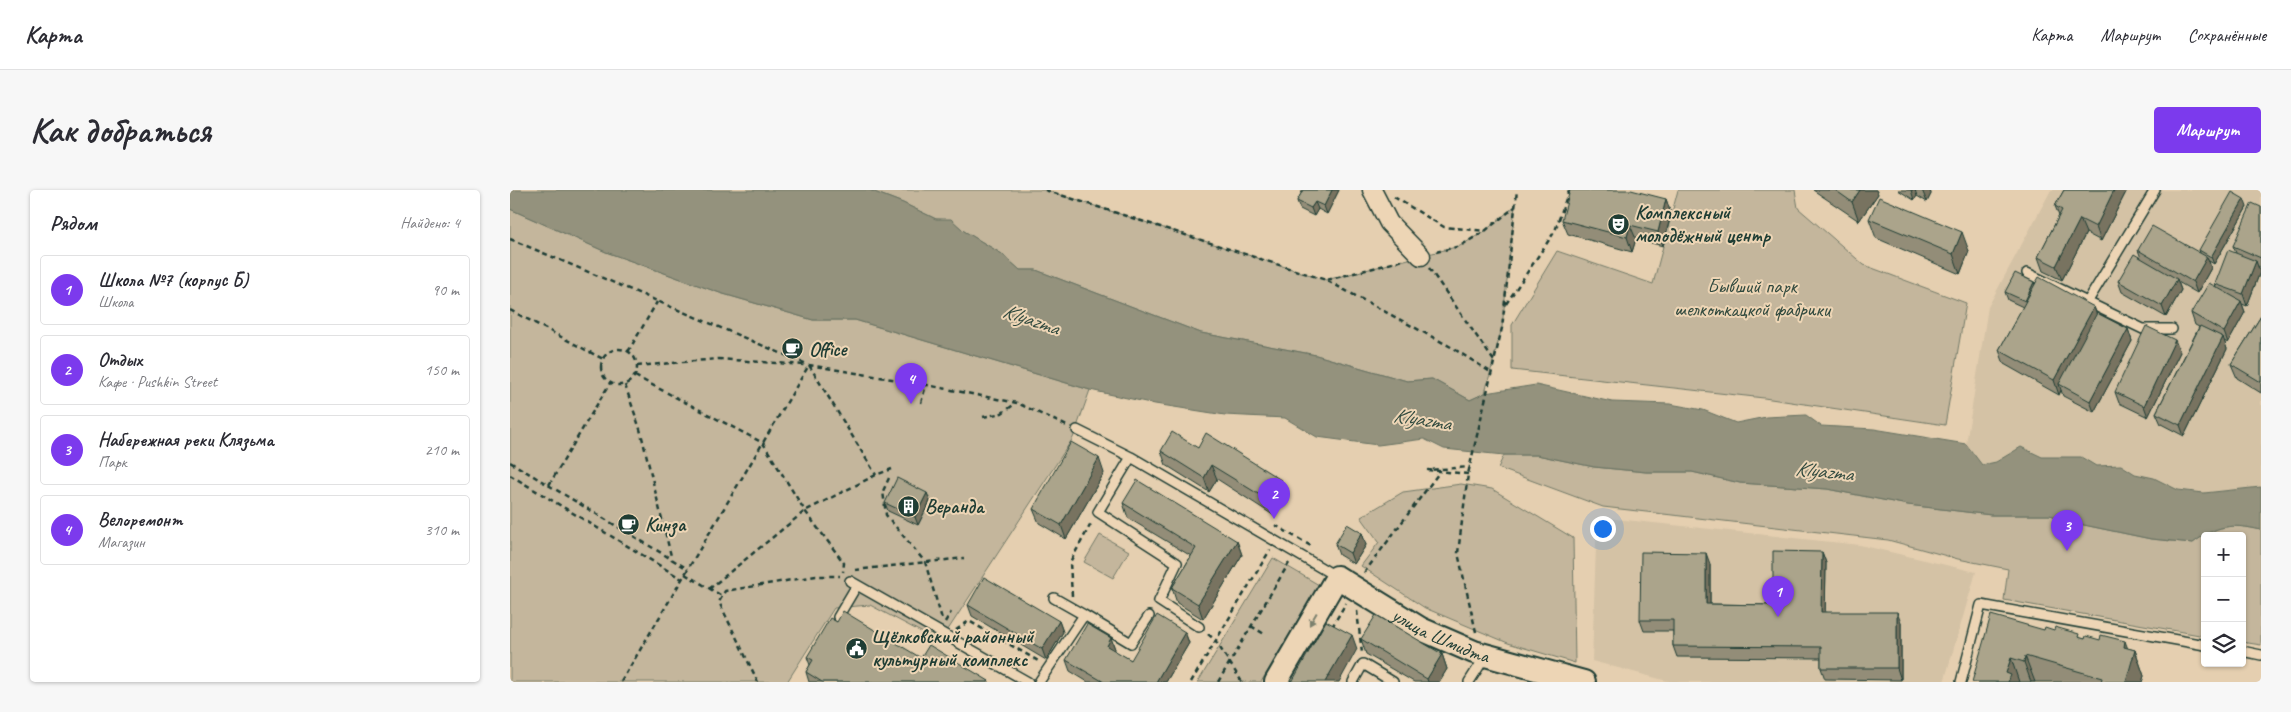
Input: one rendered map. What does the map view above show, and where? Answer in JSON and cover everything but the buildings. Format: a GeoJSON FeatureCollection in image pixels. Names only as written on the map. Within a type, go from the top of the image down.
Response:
{"type":"FeatureCollection","features":[{"type":"Feature","properties":{"kind":"street"},"geometry":{"type":"LineString","coordinates":[[1372,190],[1389,223],[1421,256]]}},
{"type":"Feature","properties":{"kind":"street"},"geometry":{"type":"LineString","coordinates":[[1276,682],[1350,591]]}},
{"type":"Feature","properties":{"kind":"street","name":"улица Шмидта"},"geometry":{"type":"LineString","coordinates":[[1350,591],[1421,630],[1485,656],[1584,682]]}},
{"type":"Feature","properties":{"kind":"lane"},"geometry":{"type":"LineString","coordinates":[[2088,301],[2154,190]]}},
{"type":"Feature","properties":{"kind":"lane"},"geometry":{"type":"LineString","coordinates":[[2027,273],[2143,329],[2172,329]]}},
{"type":"Feature","properties":{"kind":"lane"},"geometry":{"type":"LineString","coordinates":[[1077,430],[1131,457],[1350,591]]}},
{"type":"Feature","properties":{"kind":"lane"},"geometry":{"type":"LineString","coordinates":[[1131,457],[1098,512],[1177,563],[1159,601],[1199,627]]}},
{"type":"Feature","properties":{"kind":"lane"},"geometry":{"type":"LineString","coordinates":[[838,617],[850,580],[1028,682]]}},
{"type":"Feature","properties":{"kind":"lane"},"geometry":{"type":"LineString","coordinates":[[1054,598],[1131,643],[1149,616]]}},
{"type":"Feature","properties":{"kind":"lane"},"geometry":{"type":"LineString","coordinates":[[1961,682],[1981,605],[2201,644]]}},
{"type":"Feature","properties":{"kind":"lane"},"geometry":{"type":"LineString","coordinates":[[1039,682],[1084,614]]}},
{"type":"Feature","properties":{"kind":"lane"},"geometry":{"type":"LineString","coordinates":[[2246,652],[2261,655]]}},
{"type":"Feature","properties":{"kind":"lane"},"geometry":{"type":"LineString","coordinates":[[1469,682],[1485,656]]}},
{"type":"Feature","properties":{"kind":"lane"},"geometry":{"type":"LineString","coordinates":[[1353,682],[1363,664],[1393,682]]}},
{"type":"Feature","properties":{"kind":"path"},"geometry":{"type":"LineString","coordinates":[[1045,190],[1326,280],[1442,342],[1492,373]]}},
{"type":"Feature","properties":{"kind":"path"},"geometry":{"type":"LineString","coordinates":[[1476,634],[1458,554],[1468,474],[1492,373],[1505,305],[1517,190]]}},
{"type":"Feature","properties":{"kind":"path"},"geometry":{"type":"LineString","coordinates":[[1505,305],[1555,231],[1569,190]]}},
{"type":"Feature","properties":{"kind":"path"},"geometry":{"type":"LineString","coordinates":[[1390,195],[1444,227],[1485,231]]}},
{"type":"Feature","properties":{"kind":"path"},"geometry":{"type":"LineString","coordinates":[[510,239],[809,365],[876,475]]}},
{"type":"Feature","properties":{"kind":"path"},"geometry":{"type":"LineString","coordinates":[[1421,256],[1494,361]]}},
{"type":"Feature","properties":{"kind":"path"},"geometry":{"type":"LineString","coordinates":[[628,352],[657,302]]}},
{"type":"Feature","properties":{"kind":"path"},"geometry":{"type":"LineString","coordinates":[[510,310],[603,359]]}},
{"type":"Feature","properties":{"kind":"path"},"geometry":{"type":"LineString","coordinates":[[614,350],[628,352],[632,355],[637,366],[635,376],[625,385],[610,383],[602,372],[603,359],[614,350]]}},
{"type":"Feature","properties":{"kind":"path"},"geometry":{"type":"LineString","coordinates":[[637,366],[718,359],[809,365],[927,385],[1017,404],[1077,430]]}},
{"type":"Feature","properties":{"kind":"path"},"geometry":{"type":"LineString","coordinates":[[621,682],[809,365]]}},
{"type":"Feature","properties":{"kind":"path"},"geometry":{"type":"LineString","coordinates":[[635,376],[763,443],[805,511],[844,563],[850,580]]}},
{"type":"Feature","properties":{"kind":"path"},"geometry":{"type":"LineString","coordinates":[[549,485],[610,383]]}},
{"type":"Feature","properties":{"kind":"path"},"geometry":{"type":"LineString","coordinates":[[625,385],[640,429],[672,560]]}},
{"type":"Feature","properties":{"kind":"path"},"geometry":{"type":"LineString","coordinates":[[921,403],[927,385]]}},
{"type":"Feature","properties":{"kind":"path"},"geometry":{"type":"LineString","coordinates":[[983,417],[1002,413],[1017,404]]}},
{"type":"Feature","properties":{"kind":"path"},"geometry":{"type":"LineString","coordinates":[[510,462],[688,569]]}},
{"type":"Feature","properties":{"kind":"path"},"geometry":{"type":"LineString","coordinates":[[1468,474],[1428,470],[1470,466]]}},
{"type":"Feature","properties":{"kind":"path"},"geometry":{"type":"LineString","coordinates":[[709,589],[805,511],[876,475],[892,469]]}},
{"type":"Feature","properties":{"kind":"path"},"geometry":{"type":"LineString","coordinates":[[1327,635],[1350,591],[1438,474]]}},
{"type":"Feature","properties":{"kind":"path"},"geometry":{"type":"LineString","coordinates":[[510,475],[682,579]]}},
{"type":"Feature","properties":{"kind":"path"},"geometry":{"type":"LineString","coordinates":[[888,478],[884,491],[886,515],[925,562],[944,625]]}},
{"type":"Feature","properties":{"kind":"path"},"geometry":{"type":"LineString","coordinates":[[1073,609],[1070,562],[1098,512]]}},
{"type":"Feature","properties":{"kind":"path"},"geometry":{"type":"LineString","coordinates":[[1274,525],[1319,551]]}},
{"type":"Feature","properties":{"kind":"path"},"geometry":{"type":"LineString","coordinates":[[1190,682],[1271,548],[1278,552]]}},
{"type":"Feature","properties":{"kind":"path"},"geometry":{"type":"LineString","coordinates":[[850,580],[859,568],[964,558]]}},
{"type":"Feature","properties":{"kind":"path"},"geometry":{"type":"LineString","coordinates":[[1218,682],[1291,559]]}},
{"type":"Feature","properties":{"kind":"path"},"geometry":{"type":"LineString","coordinates":[[685,574],[722,596]]}},
{"type":"Feature","properties":{"kind":"path"},"geometry":{"type":"LineString","coordinates":[[758,682],[719,602],[725,591],[816,576],[850,580]]}},
{"type":"Feature","properties":{"kind":"path"},"geometry":{"type":"LineString","coordinates":[[1350,591],[1363,664]]}},
{"type":"Feature","properties":{"kind":"path"},"geometry":{"type":"LineString","coordinates":[[969,621],[1049,668]]}},
{"type":"Feature","properties":{"kind":"path"},"geometry":{"type":"LineString","coordinates":[[1251,626],[1266,635]]}},
{"type":"Feature","properties":{"kind":"path"},"geometry":{"type":"LineString","coordinates":[[1199,627],[1215,640],[1242,682]]}},
{"type":"Feature","properties":{"kind":"shaded area"},"geometry":{"type":"Polygon","coordinates":[[[2051,190],[2261,190],[2261,487],[2204,493],[2178,490],[2154,478],[2135,474],[2121,465],[2096,466],[2081,457],[2042,457],[2021,447],[1996,462],[1982,465],[1966,444],[1988,307],[2051,190]]]}},
{"type":"Feature","properties":{"kind":"shaded area"},"geometry":{"type":"Polygon","coordinates":[[[1597,517],[1860,545],[1976,572],[1944,682],[1671,682],[1592,661],[1597,517]]]}},
{"type":"Feature","properties":{"kind":"green space"},"geometry":{"type":"Polygon","coordinates":[[[869,190],[1045,190],[1326,280],[1460,246],[1485,231],[1515,206],[1502,327],[1485,393],[1470,400],[1432,379],[1407,381],[1316,355],[1201,333],[1036,270],[1020,270],[1002,254],[964,231],[951,220],[936,219],[903,203],[869,190]]]}},
{"type":"Feature","properties":{"kind":"green space","name":"Бывший парк шелкоткацкой фабрики"},"geometry":{"type":"Polygon","coordinates":[[[1678,190],[1795,190],[1798,208],[1864,265],[1966,303],[1945,425],[1764,398],[1512,370],[1512,325],[1557,251],[1653,284],[1678,190]]]}},
{"type":"Feature","properties":{"kind":"green space"},"geometry":{"type":"Polygon","coordinates":[[[510,209],[606,252],[720,293],[813,320],[855,320],[1090,390],[1073,438],[940,642],[870,605],[834,608],[787,682],[510,682],[510,209]]]}},
{"type":"Feature","properties":{"kind":"green space"},"geometry":{"type":"Polygon","coordinates":[[[1504,455],[1537,455],[1594,467],[1646,472],[1692,472],[1740,483],[1827,489],[1908,505],[1991,515],[2050,515],[2084,525],[2151,539],[2193,543],[2201,538],[2201,635],[2004,600],[2008,569],[1958,559],[1888,540],[1603,507],[1498,468],[1504,455]]]}},
{"type":"Feature","properties":{"kind":"green space"},"geometry":{"type":"Polygon","coordinates":[[[1461,484],[1492,489],[1573,538],[1575,663],[1508,643],[1425,608],[1361,566],[1379,542],[1361,517],[1403,492],[1461,484]]]}},
{"type":"Feature","properties":{"kind":"green space"},"geometry":{"type":"Polygon","coordinates":[[[2233,526],[2261,530],[2261,645],[2246,643],[2246,532],[2210,532],[2217,529],[2233,526]]]}},
{"type":"Feature","properties":{"kind":"green space"},"geometry":{"type":"Polygon","coordinates":[[[1100,535],[1129,551],[1113,578],[1084,562],[1100,535]]]}},
{"type":"Feature","properties":{"kind":"green space"},"geometry":{"type":"Polygon","coordinates":[[[1273,558],[1319,585],[1261,682],[1198,682],[1273,558]]]}},
{"type":"Feature","properties":{"kind":"water","name":"Klyazma"},"geometry":{"type":"Polygon","coordinates":[[[510,190],[869,190],[903,203],[936,219],[951,219],[964,231],[1002,254],[1020,270],[1036,270],[1201,333],[1316,355],[1407,381],[1432,379],[1470,400],[1485,393],[1536,385],[1612,402],[1670,404],[1703,410],[1736,423],[1766,417],[1806,415],[1821,426],[1874,429],[1966,444],[1982,465],[1996,462],[2021,447],[2042,457],[2081,457],[2096,466],[2121,465],[2135,474],[2154,478],[2178,490],[2204,493],[2261,487],[2261,530],[2233,526],[2225,527],[2210,532],[2201,532],[2201,538],[2193,543],[2151,539],[2084,525],[2050,515],[1991,515],[1908,505],[1827,489],[1740,483],[1692,472],[1646,472],[1594,467],[1537,455],[1504,455],[1444,449],[1424,439],[1378,445],[1317,437],[1285,418],[1225,415],[1155,404],[1090,390],[855,320],[813,320],[720,293],[606,252],[510,209],[510,190]]]}},
{"type":"Feature","properties":{"kind":"place","name":"Комплексный молодёжный центр"},"geometry":{"type":"Point","coordinates":[1619,224]}},
{"type":"Feature","properties":{"kind":"place","name":"Office"},"geometry":{"type":"Point","coordinates":[793,349]}},
{"type":"Feature","properties":{"kind":"place","name":"Велоремонт"},"geometry":{"type":"Point","coordinates":[911,404]}},
{"type":"Feature","properties":{"kind":"place","name":"Веранда"},"geometry":{"type":"Point","coordinates":[909,506]}},
{"type":"Feature","properties":{"kind":"place","name":"Отдых"},"geometry":{"type":"Point","coordinates":[1274,519]}},
{"type":"Feature","properties":{"kind":"place","name":"Кинза"},"geometry":{"type":"Point","coordinates":[629,524]}},
{"type":"Feature","properties":{"kind":"place","name":"Набережная реки Клязьма"},"geometry":{"type":"Point","coordinates":[2067,551]}},
{"type":"Feature","properties":{"kind":"place","name":"Школа №7 (корпус Б)"},"geometry":{"type":"Point","coordinates":[1778,617]}},
{"type":"Feature","properties":{"kind":"place","name":"Щёлковский районный культурный комплекс"},"geometry":{"type":"Point","coordinates":[856,648]}}]}
